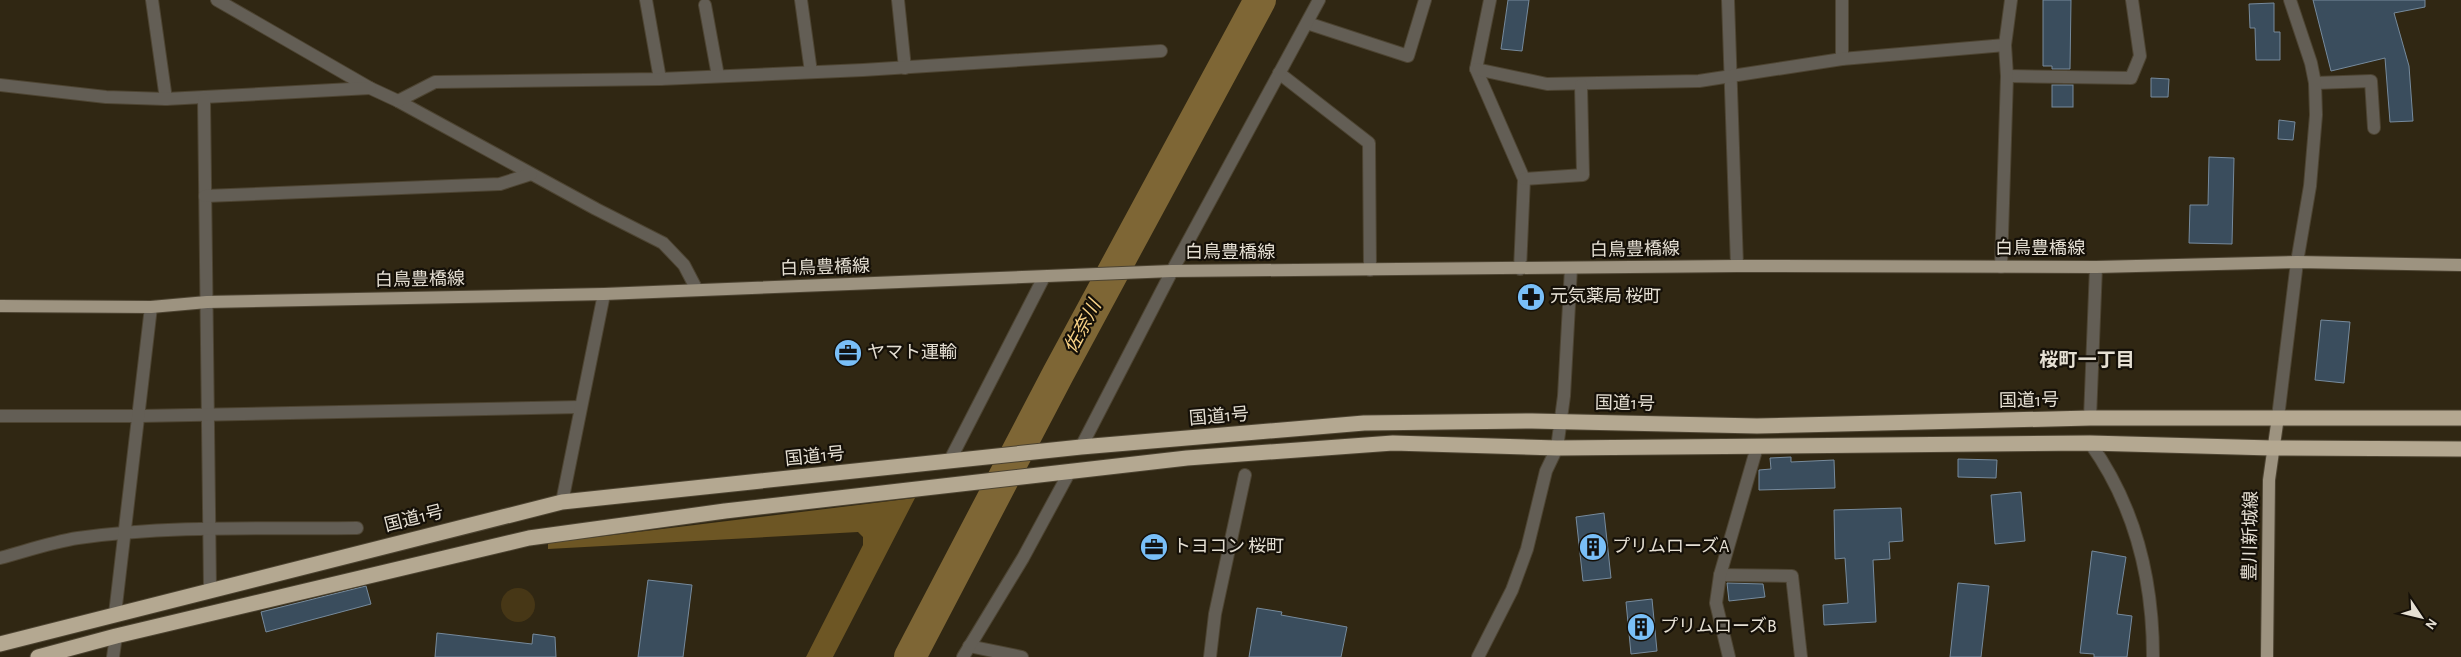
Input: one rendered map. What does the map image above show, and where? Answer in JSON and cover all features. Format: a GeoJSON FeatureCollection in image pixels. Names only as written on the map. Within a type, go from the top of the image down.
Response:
{"type":"FeatureCollection","features":[{"type":"Feature","properties":{"kind":"highway","name":"国道1号"},"geometry":{"type":"LineString","coordinates":[[0,644],[210,589],[562,502],[1081,447],[1364,423],[1560,422],[1757,426],[2090,418],[2461,418]]}},
{"type":"Feature","properties":{"kind":"highway"},"geometry":{"type":"LineString","coordinates":[[38,657],[116,636],[529,538],[725,511],[1187,458],[1393,443],[1557,448],[2090,443],[2272,448],[2461,449]]}},
{"type":"Feature","properties":{"kind":"main road","name":"白鳥豊橋線"},"geometry":{"type":"LineString","coordinates":[[0,306],[151,306],[207,302],[604,294],[1172,271],[1737,266],[2096,267],[2297,262],[2461,265]]}},
{"type":"Feature","properties":{"kind":"main road","name":"豊川新城線"},"geometry":{"type":"LineString","coordinates":[[2267,657],[2269,480],[2272,448],[2278,417]]}},
{"type":"Feature","properties":{"kind":"street"},"geometry":{"type":"LineString","coordinates":[[152,0],[166,99]]}},
{"type":"Feature","properties":{"kind":"street"},"geometry":{"type":"LineString","coordinates":[[217,0],[370,88],[398,101],[531,174],[663,243],[684,265],[697,290]]}},
{"type":"Feature","properties":{"kind":"street"},"geometry":{"type":"LineString","coordinates":[[646,0],[660,79]]}},
{"type":"Feature","properties":{"kind":"street"},"geometry":{"type":"LineString","coordinates":[[801,0],[811,72]]}},
{"type":"Feature","properties":{"kind":"street"},"geometry":{"type":"LineString","coordinates":[[898,0],[905,68]]}},
{"type":"Feature","properties":{"kind":"street"},"geometry":{"type":"LineString","coordinates":[[1081,447],[1172,271],[1319,0]]}},
{"type":"Feature","properties":{"kind":"street"},"geometry":{"type":"LineString","coordinates":[[1307,23],[1408,56],[1425,0]]}},
{"type":"Feature","properties":{"kind":"street"},"geometry":{"type":"LineString","coordinates":[[1490,0],[1476,69],[1524,178],[1520,269]]}},
{"type":"Feature","properties":{"kind":"street"},"geometry":{"type":"LineString","coordinates":[[1728,0],[1737,266]]}},
{"type":"Feature","properties":{"kind":"street"},"geometry":{"type":"LineString","coordinates":[[1842,0],[1842,59]]}},
{"type":"Feature","properties":{"kind":"street"},"geometry":{"type":"LineString","coordinates":[[2001,267],[2007,76],[2005,45],[2012,0]]}},
{"type":"Feature","properties":{"kind":"street"},"geometry":{"type":"LineString","coordinates":[[2007,76],[2131,78],[2140,56],[2132,0]]}},
{"type":"Feature","properties":{"kind":"street"},"geometry":{"type":"LineString","coordinates":[[2278,417],[2297,262],[2310,186],[2316,115],[2315,84],[2311,63],[2290,0]]}},
{"type":"Feature","properties":{"kind":"street"},"geometry":{"type":"LineString","coordinates":[[705,5],[718,76]]}},
{"type":"Feature","properties":{"kind":"street"},"geometry":{"type":"LineString","coordinates":[[1476,69],[1547,84],[1580,85],[1699,81],[1842,59],[2005,45]]}},
{"type":"Feature","properties":{"kind":"street"},"geometry":{"type":"LineString","coordinates":[[398,101],[435,82],[660,79],[905,68],[1161,51]]}},
{"type":"Feature","properties":{"kind":"street"},"geometry":{"type":"LineString","coordinates":[[1280,73],[1369,143],[1370,270]]}},
{"type":"Feature","properties":{"kind":"street"},"geometry":{"type":"LineString","coordinates":[[2315,84],[2371,81],[2374,128]]}},
{"type":"Feature","properties":{"kind":"street"},"geometry":{"type":"LineString","coordinates":[[1524,178],[1583,175],[1580,85]]}},
{"type":"Feature","properties":{"kind":"street"},"geometry":{"type":"LineString","coordinates":[[0,86],[106,97],[166,99],[204,99],[370,88]]}},
{"type":"Feature","properties":{"kind":"street"},"geometry":{"type":"LineString","coordinates":[[204,99],[210,589]]}},
{"type":"Feature","properties":{"kind":"street"},"geometry":{"type":"LineString","coordinates":[[205,196],[500,184],[531,174]]}},
{"type":"Feature","properties":{"kind":"street"},"geometry":{"type":"LineString","coordinates":[[2090,418],[2096,267]]}},
{"type":"Feature","properties":{"kind":"street"},"geometry":{"type":"LineString","coordinates":[[1478,657],[1512,590],[1528,550],[1546,471],[1557,448],[1571,268]]}},
{"type":"Feature","properties":{"kind":"street"},"geometry":{"type":"LineString","coordinates":[[949,462],[1044,277]]}},
{"type":"Feature","properties":{"kind":"street"},"geometry":{"type":"LineString","coordinates":[[562,502],[604,294]]}},
{"type":"Feature","properties":{"kind":"street"},"geometry":{"type":"LineString","coordinates":[[115,614],[140,416],[151,306]]}},
{"type":"Feature","properties":{"kind":"street"},"geometry":{"type":"LineString","coordinates":[[0,416],[208,415],[580,407]]}},
{"type":"Feature","properties":{"kind":"street"},"geometry":{"type":"LineString","coordinates":[[2090,443],[2105,464],[2128,512],[2147,574],[2153,657]]}},
{"type":"Feature","properties":{"kind":"street"},"geometry":{"type":"LineString","coordinates":[[1729,657],[1716,603],[1720,575],[1757,447]]}},
{"type":"Feature","properties":{"kind":"street"},"geometry":{"type":"LineString","coordinates":[[1022,657],[966,652],[1023,558],[1069,473]]}},
{"type":"Feature","properties":{"kind":"street"},"geometry":{"type":"LineString","coordinates":[[1210,657],[1215,614],[1245,474]]}},
{"type":"Feature","properties":{"kind":"street"},"geometry":{"type":"LineString","coordinates":[[0,558],[76,538],[210,530],[357,528]]}},
{"type":"Feature","properties":{"kind":"street"},"geometry":{"type":"LineString","coordinates":[[1720,575],[1792,576],[1801,657]]}},
{"type":"Feature","properties":{"kind":"street"},"geometry":{"type":"LineString","coordinates":[[113,657],[116,636]]}},
{"type":"Feature","properties":{"kind":"shaded area"},"geometry":{"type":"Polygon","coordinates":[[[915,498],[833,657],[806,657],[863,545],[863,537],[858,532],[548,549],[548,543],[915,498]]]}},
{"type":"Feature","properties":{"kind":"shaded area"},"geometry":{"type":"Polygon","coordinates":[[[518,588],[530,593],[535,605],[530,617],[518,622],[506,617],[501,605],[506,593],[518,588]]]}},
{"type":"Feature","properties":{"kind":"building"},"geometry":{"type":"Polygon","coordinates":[[[1508,0],[1529,0],[1522,51],[1501,49],[1508,0]]]}},
{"type":"Feature","properties":{"kind":"building"},"geometry":{"type":"Polygon","coordinates":[[[2043,0],[2071,0],[2070,69],[2052,69],[2052,66],[2043,66],[2043,0]]]}},
{"type":"Feature","properties":{"kind":"building"},"geometry":{"type":"Polygon","coordinates":[[[2313,0],[2425,0],[2425,7],[2394,13],[2409,66],[2413,121],[2390,122],[2385,58],[2331,71],[2313,0]]]}},
{"type":"Feature","properties":{"kind":"building"},"geometry":{"type":"Polygon","coordinates":[[[2274,3],[2274,32],[2280,32],[2280,60],[2256,60],[2255,28],[2250,28],[2249,4],[2274,3]]]}},
{"type":"Feature","properties":{"kind":"building"},"geometry":{"type":"Polygon","coordinates":[[[2151,78],[2169,79],[2168,97],[2151,97],[2151,78]]]}},
{"type":"Feature","properties":{"kind":"building"},"geometry":{"type":"Polygon","coordinates":[[[2052,85],[2073,85],[2073,107],[2052,107],[2052,85]]]}},
{"type":"Feature","properties":{"kind":"building"},"geometry":{"type":"Polygon","coordinates":[[[2279,120],[2295,122],[2293,140],[2278,139],[2279,120]]]}},
{"type":"Feature","properties":{"kind":"building"},"geometry":{"type":"Polygon","coordinates":[[[2209,157],[2234,158],[2232,244],[2189,243],[2190,205],[2208,205],[2209,157]]]}},
{"type":"Feature","properties":{"kind":"building"},"geometry":{"type":"Polygon","coordinates":[[[2321,320],[2350,322],[2344,383],[2315,380],[2321,320]]]}},
{"type":"Feature","properties":{"kind":"building"},"geometry":{"type":"Polygon","coordinates":[[[1791,457],[1791,462],[1834,460],[1835,488],[1759,490],[1759,470],[1771,469],[1770,458],[1791,457]]]}},
{"type":"Feature","properties":{"kind":"building"},"geometry":{"type":"Polygon","coordinates":[[[1958,459],[1997,460],[1996,478],[1958,477],[1958,459]]]}},
{"type":"Feature","properties":{"kind":"building"},"geometry":{"type":"Polygon","coordinates":[[[2021,492],[2025,541],[1995,544],[1991,495],[2021,492]]]}},
{"type":"Feature","properties":{"kind":"building"},"geometry":{"type":"Polygon","coordinates":[[[1901,508],[1903,541],[1889,542],[1890,559],[1873,560],[1876,622],[1824,625],[1823,605],[1848,603],[1845,558],[1835,559],[1834,510],[1901,508]]]}},
{"type":"Feature","properties":{"kind":"building","name":"プリムローズA"},"geometry":{"type":"Polygon","coordinates":[[[1604,513],[1611,578],[1583,581],[1576,517],[1604,513]]]}},
{"type":"Feature","properties":{"kind":"building"},"geometry":{"type":"Polygon","coordinates":[[[2092,551],[2126,557],[2117,614],[2132,616],[2127,657],[2094,657],[2094,654],[2080,653],[2092,551]]]}},
{"type":"Feature","properties":{"kind":"building"},"geometry":{"type":"Polygon","coordinates":[[[648,580],[692,585],[683,657],[638,657],[648,580]]]}},
{"type":"Feature","properties":{"kind":"building"},"geometry":{"type":"Polygon","coordinates":[[[1727,583],[1763,584],[1765,597],[1729,601],[1727,583]]]}},
{"type":"Feature","properties":{"kind":"building"},"geometry":{"type":"Polygon","coordinates":[[[1958,583],[1989,586],[1981,657],[1950,657],[1958,583]]]}},
{"type":"Feature","properties":{"kind":"building"},"geometry":{"type":"Polygon","coordinates":[[[366,586],[371,604],[266,632],[261,612],[366,586]]]}},
{"type":"Feature","properties":{"kind":"building","name":"プリムローズB"},"geometry":{"type":"Polygon","coordinates":[[[1652,599],[1657,651],[1631,654],[1626,602],[1652,599]]]}},
{"type":"Feature","properties":{"kind":"building"},"geometry":{"type":"Polygon","coordinates":[[[1257,608],[1282,612],[1281,615],[1347,627],[1341,657],[1249,657],[1257,608]]]}},
{"type":"Feature","properties":{"kind":"building"},"geometry":{"type":"Polygon","coordinates":[[[437,633],[532,644],[533,634],[555,637],[556,657],[435,657],[437,633]]]}},
{"type":"Feature","properties":{"kind":"waterway","name":"佐奈川"},"geometry":{"type":"LineString","coordinates":[[910,657],[1058,374],[1260,0]]}},
{"type":"Feature","properties":{"kind":"place","name":"元気薬局 桜町"},"geometry":{"type":"Point","coordinates":[1531,297]}},
{"type":"Feature","properties":{"kind":"place","name":"ヤマト運輸"},"geometry":{"type":"Point","coordinates":[848,353]}},
{"type":"Feature","properties":{"kind":"place","name":"トヨコン 桜町"},"geometry":{"type":"Point","coordinates":[1154,547]}},
{"type":"Feature","properties":{"kind":"place","name":"プリムローズA"},"geometry":{"type":"Point","coordinates":[1593,547]}},
{"type":"Feature","properties":{"kind":"place","name":"プリムローズB"},"geometry":{"type":"Point","coordinates":[1641,627]}},
{"type":"Feature","properties":{"kind":"district","name":"桜町一丁目"},"geometry":{"type":"Point","coordinates":[2087,360]}}]}
